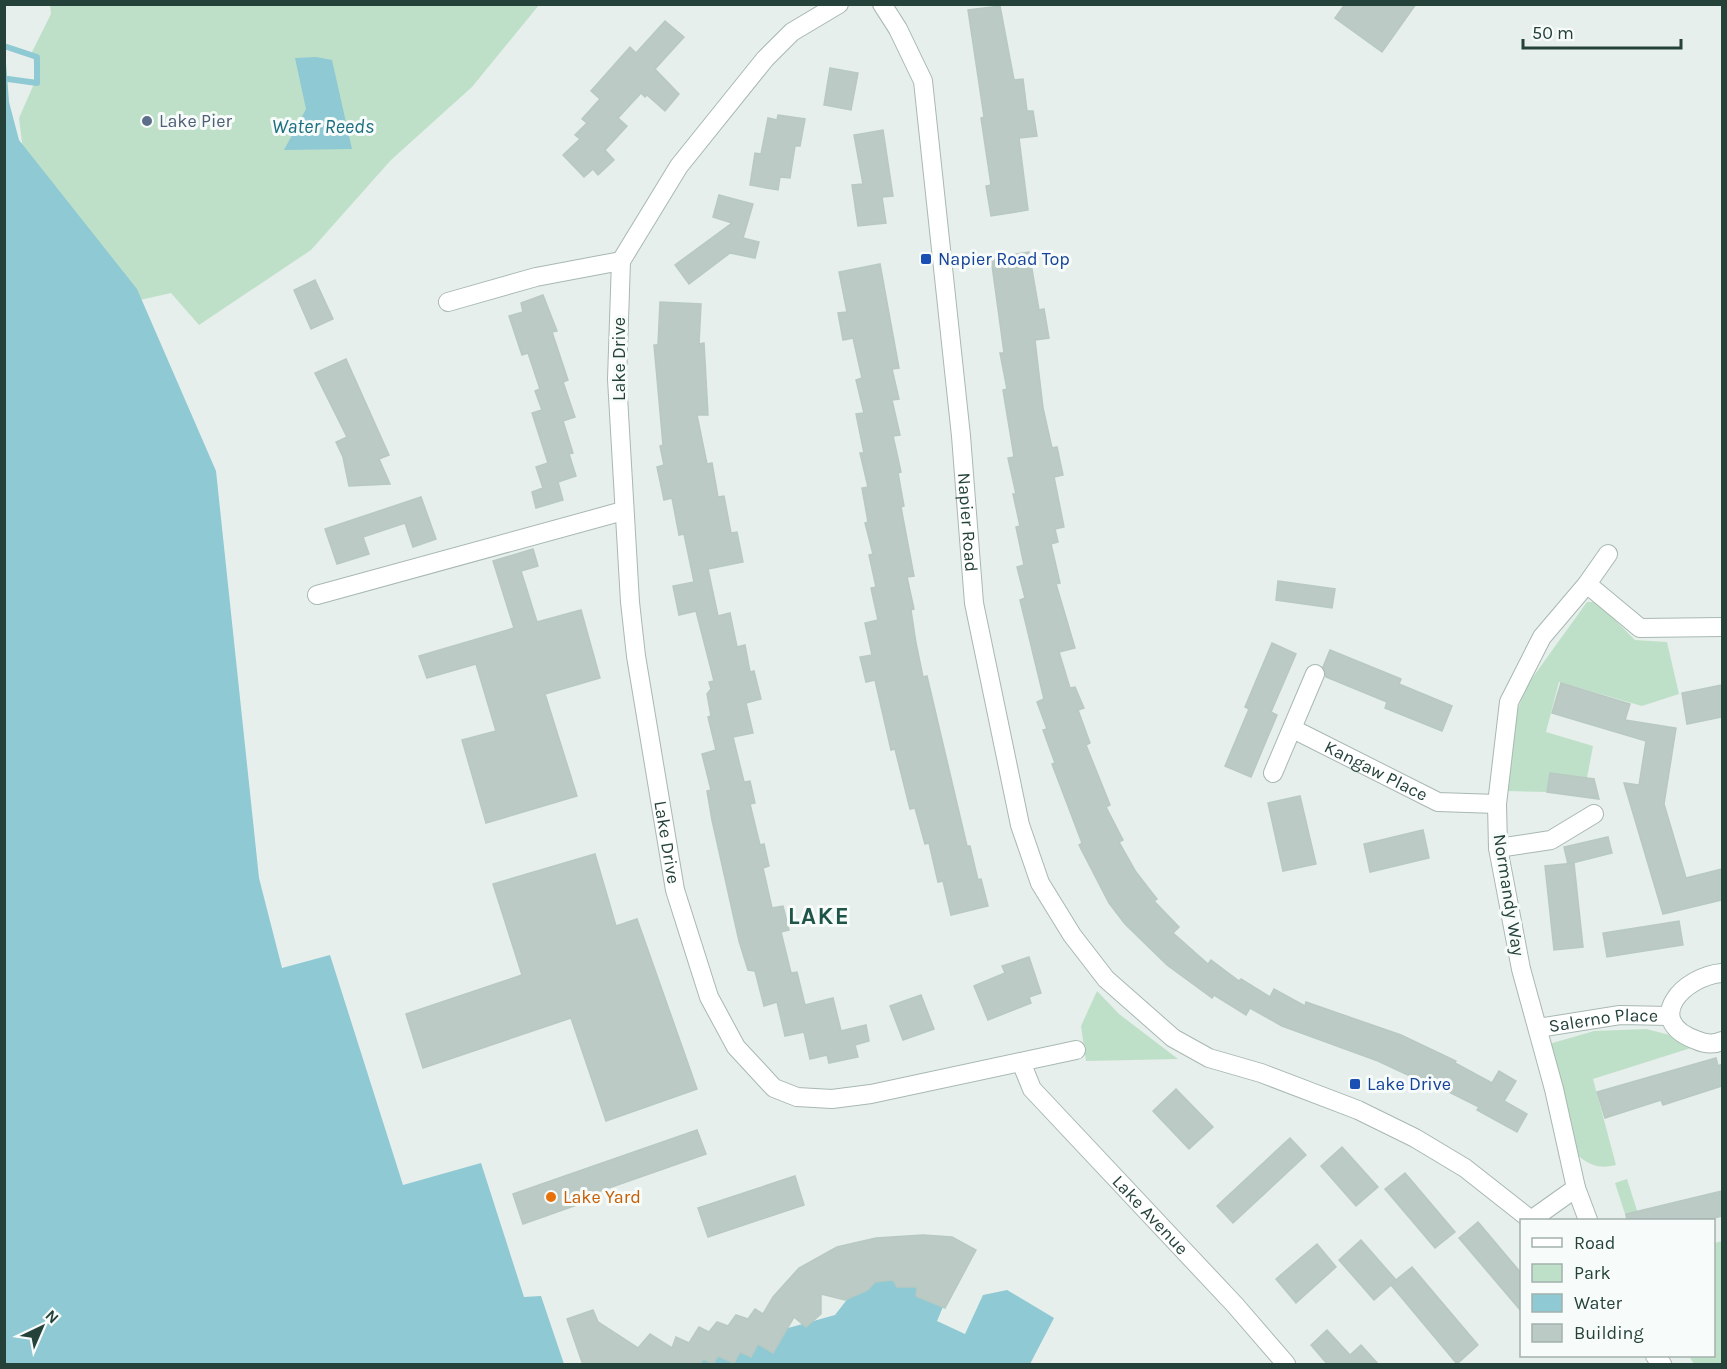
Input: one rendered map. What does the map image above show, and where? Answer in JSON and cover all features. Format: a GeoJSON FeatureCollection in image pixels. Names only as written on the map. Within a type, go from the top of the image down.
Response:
{"type":"FeatureCollection","features":[{"type":"Feature","properties":{"kind":"street","name":"Lake Drive"},"geometry":{"type":"LineString","coordinates":[[839,4],[792,32],[765,59],[679,166],[621,261],[617,378],[623,511],[636,656],[675,890],[709,997],[736,1047],[774,1088],[797,1096],[832,1099],[871,1094],[1076,1050]]}},
{"type":"Feature","properties":{"kind":"street","name":"Napier Road"},"geometry":{"type":"LineString","coordinates":[[882,4],[898,28],[923,81],[961,436],[974,603],[1020,825],[1040,883],[1072,935],[1106,979],[1138,1009],[1190,1049],[1358,1110],[1415,1138],[1465,1168],[1529,1219]]}},
{"type":"Feature","properties":{"kind":"street"},"geometry":{"type":"LineString","coordinates":[[448,302],[536,277],[621,261]]}},
{"type":"Feature","properties":{"kind":"street"},"geometry":{"type":"LineString","coordinates":[[317,595],[623,511]]}},
{"type":"Feature","properties":{"kind":"street","name":"Normandy Way"},"geometry":{"type":"LineString","coordinates":[[1587,1219],[1576,1188],[1538,1028],[1521,969],[1498,848],[1497,804],[1509,702],[1542,637],[1587,584],[1608,554]]}},
{"type":"Feature","properties":{"kind":"street"},"geometry":{"type":"LineString","coordinates":[[1587,584],[1640,628],[1722,627]]}},
{"type":"Feature","properties":{"kind":"street"},"geometry":{"type":"LineString","coordinates":[[1273,773],[1315,674]]}},
{"type":"Feature","properties":{"kind":"street","name":"Kangaw Place"},"geometry":{"type":"LineString","coordinates":[[1293,729],[1438,802],[1497,804]]}},
{"type":"Feature","properties":{"kind":"street"},"geometry":{"type":"LineString","coordinates":[[1498,848],[1551,840],[1594,814]]}},
{"type":"Feature","properties":{"kind":"street","name":"Salerno Place"},"geometry":{"type":"LineString","coordinates":[[1722,973],[1705,975],[1690,983],[1671,1004],[1670,1016],[1674,1027],[1688,1037],[1712,1044],[1722,1041]]}},
{"type":"Feature","properties":{"kind":"street","name":"Salerno Place"},"geometry":{"type":"LineString","coordinates":[[1538,1028],[1620,1015],[1670,1016]]}},
{"type":"Feature","properties":{"kind":"street","name":"Lake Avenue"},"geometry":{"type":"LineString","coordinates":[[1021,1062],[1032,1089],[1235,1305],[1286,1365]]}},
{"type":"Feature","properties":{"kind":"street"},"geometry":{"type":"LineString","coordinates":[[1534,1219],[1576,1188]]}},
{"type":"Feature","properties":{"kind":"green space"},"geometry":{"type":"Polygon","coordinates":[[[50,5],[539,5],[472,87],[391,160],[311,250],[199,325],[171,293],[118,305],[4,143],[23,150],[19,118],[37,77],[32,52],[51,14],[50,5]]]}},
{"type":"Feature","properties":{"kind":"green space"},"geometry":{"type":"Polygon","coordinates":[[[1587,602],[1597,602],[1635,640],[1667,642],[1679,694],[1642,706],[1559,682],[1546,732],[1593,746],[1587,778],[1550,773],[1547,792],[1506,791],[1512,727],[1525,688],[1587,602]]]}},
{"type":"Feature","properties":{"kind":"green space"},"geometry":{"type":"Polygon","coordinates":[[[1097,991],[1119,1014],[1178,1059],[1086,1061],[1081,1026],[1097,991]]]}},
{"type":"Feature","properties":{"kind":"green space"},"geometry":{"type":"Polygon","coordinates":[[[1646,1029],[1670,1035],[1694,1047],[1593,1079],[1616,1165],[1605,1167],[1591,1164],[1577,1155],[1549,1044],[1594,1031],[1646,1029]]]}},
{"type":"Feature","properties":{"kind":"green space"},"geometry":{"type":"Polygon","coordinates":[[[1627,1179],[1640,1219],[1627,1219],[1615,1183],[1627,1179]]]}},
{"type":"Feature","properties":{"kind":"green space"},"geometry":{"type":"Polygon","coordinates":[[[1722,1241],[1722,1364],[1694,1364],[1690,1357],[1715,1357],[1715,1243],[1722,1241]]]}},
{"type":"Feature","properties":{"kind":"water"},"geometry":{"type":"Polygon","coordinates":[[[5,50],[9,102],[19,140],[137,289],[216,471],[259,878],[282,968],[330,955],[403,1185],[481,1163],[524,1297],[541,1296],[564,1364],[5,1364],[5,50]]]}},
{"type":"Feature","properties":{"kind":"water","name":"Water Reeds"},"geometry":{"type":"Polygon","coordinates":[[[316,57],[332,60],[352,149],[284,150],[306,109],[295,58],[316,57]]]}},
{"type":"Feature","properties":{"kind":"water"},"geometry":{"type":"Polygon","coordinates":[[[906,1264],[954,1281],[937,1321],[965,1334],[983,1295],[1007,1290],[1054,1318],[1030,1364],[658,1364],[835,1315],[859,1284],[906,1264]]]}},
{"type":"Feature","properties":{"kind":"building"},"geometry":{"type":"Polygon","coordinates":[[[1345,4],[1416,4],[1382,52],[1335,18],[1345,4]]]}},
{"type":"Feature","properties":{"kind":"building"},"geometry":{"type":"Polygon","coordinates":[[[1000,6],[1014,80],[1023,79],[1027,111],[1033,111],[1037,136],[1019,138],[1028,210],[991,216],[986,186],[991,185],[981,118],[984,117],[968,10],[1000,6]]]}},
{"type":"Feature","properties":{"kind":"building"},"geometry":{"type":"Polygon","coordinates":[[[665,21],[684,37],[655,69],[679,94],[665,111],[647,95],[645,97],[641,93],[618,118],[627,126],[605,150],[614,160],[598,175],[593,169],[584,177],[563,155],[580,139],[575,135],[587,123],[582,119],[600,99],[591,91],[630,47],[636,53],[665,21]]]}},
{"type":"Feature","properties":{"kind":"building"},"geometry":{"type":"Polygon","coordinates":[[[830,68],[858,73],[851,110],[824,105],[830,68]]]}},
{"type":"Feature","properties":{"kind":"building"},"geometry":{"type":"Polygon","coordinates":[[[778,115],[805,119],[800,146],[795,146],[790,178],[780,177],[778,190],[750,185],[755,153],[761,154],[768,118],[777,120],[778,115]]]}},
{"type":"Feature","properties":{"kind":"building"},"geometry":{"type":"Polygon","coordinates":[[[883,130],[893,196],[882,197],[886,223],[858,226],[852,185],[863,184],[854,135],[883,130]]]}},
{"type":"Feature","properties":{"kind":"building"},"geometry":{"type":"Polygon","coordinates":[[[719,195],[753,204],[743,238],[759,242],[755,258],[730,253],[689,284],[675,265],[732,223],[713,217],[719,195]]]}},
{"type":"Feature","properties":{"kind":"building"},"geometry":{"type":"Polygon","coordinates":[[[1029,252],[1039,310],[1044,309],[1049,338],[1035,340],[1043,408],[1052,448],[1057,447],[1063,475],[1054,477],[1064,527],[1055,529],[1058,542],[1051,544],[1060,583],[1056,584],[1075,648],[1059,652],[1070,688],[1075,687],[1084,708],[1078,710],[1090,743],[1086,745],[1110,805],[1106,807],[1123,840],[1119,842],[1136,872],[1157,899],[1154,901],[1179,927],[1173,933],[1208,964],[1211,960],[1239,981],[1241,979],[1270,997],[1274,989],[1305,1006],[1306,1002],[1401,1035],[1456,1061],[1455,1063],[1492,1083],[1499,1071],[1516,1081],[1504,1101],[1527,1114],[1517,1132],[1477,1110],[1479,1107],[1413,1074],[1412,1077],[1378,1061],[1282,1026],[1250,1008],[1246,1015],[1214,995],[1212,998],[1167,965],[1125,924],[1109,903],[1079,845],[1082,843],[1052,764],[1055,763],[1043,730],[1047,729],[1037,702],[1044,699],[1020,600],[1025,598],[1017,567],[1024,565],[1016,527],[1020,526],[1013,494],[1016,494],[1008,458],[1014,457],[1003,390],[1007,389],[1000,353],[1004,353],[991,258],[1029,252]]]}},
{"type":"Feature","properties":{"kind":"building"},"geometry":{"type":"Polygon","coordinates":[[[880,264],[899,368],[892,369],[899,399],[892,400],[900,435],[893,436],[901,472],[898,473],[904,506],[901,507],[914,576],[907,577],[914,609],[911,610],[916,643],[923,677],[927,676],[967,846],[970,846],[978,880],[981,879],[988,906],[951,915],[943,881],[938,882],[929,843],[925,844],[915,808],[910,809],[895,749],[891,750],[875,680],[866,682],[860,657],[872,655],[865,623],[878,620],[871,588],[876,587],[869,555],[873,554],[865,523],[868,522],[862,488],[868,487],[860,453],[864,453],[856,414],[864,413],[856,380],[862,378],[853,338],[843,340],[838,313],[847,312],[839,272],[880,264]]]}},
{"type":"Feature","properties":{"kind":"building"},"geometry":{"type":"Polygon","coordinates":[[[315,280],[333,319],[311,329],[294,290],[315,280]]]}},
{"type":"Feature","properties":{"kind":"building"},"geometry":{"type":"Polygon","coordinates":[[[543,295],[557,331],[552,332],[568,380],[563,382],[575,417],[563,421],[573,453],[569,454],[576,476],[558,482],[563,500],[536,508],[532,492],[543,488],[536,467],[548,463],[532,413],[542,410],[535,391],[540,389],[528,353],[522,355],[509,316],[523,312],[521,303],[543,295]]]}},
{"type":"Feature","properties":{"kind":"building"},"geometry":{"type":"Polygon","coordinates":[[[660,302],[701,304],[699,344],[704,343],[708,415],[697,415],[707,464],[712,463],[718,497],[724,496],[731,533],[737,532],[743,562],[708,569],[718,616],[730,613],[737,647],[745,645],[750,672],[754,671],[761,699],[746,703],[753,733],[733,737],[744,782],[750,781],[755,803],[750,804],[760,845],[764,844],[769,866],[763,868],[772,908],[783,906],[789,930],[781,932],[791,973],[797,972],[805,1005],[833,998],[841,1031],[866,1025],[869,1041],[855,1045],[858,1057],[829,1063],[827,1055],[810,1059],[804,1032],[785,1036],[777,1002],[764,1006],[755,971],[748,970],[739,941],[712,820],[707,791],[711,790],[702,754],[716,750],[708,717],[711,716],[707,694],[711,689],[709,682],[714,681],[696,611],[679,615],[673,586],[694,582],[684,534],[679,535],[672,498],[664,500],[657,467],[664,465],[660,446],[663,445],[654,345],[658,345],[660,302]]]}},
{"type":"Feature","properties":{"kind":"building"},"geometry":{"type":"Polygon","coordinates":[[[346,359],[389,455],[379,459],[390,484],[349,486],[343,457],[336,442],[347,437],[315,373],[346,359]]]}},
{"type":"Feature","properties":{"kind":"building"},"geometry":{"type":"Polygon","coordinates":[[[421,497],[436,539],[413,547],[405,523],[363,537],[369,554],[337,564],[325,529],[421,497]]]}},
{"type":"Feature","properties":{"kind":"building"},"geometry":{"type":"Polygon","coordinates":[[[533,549],[538,566],[521,571],[537,622],[581,610],[600,678],[545,694],[577,796],[486,823],[462,740],[496,731],[476,664],[427,678],[419,656],[514,628],[493,561],[533,549]]]}},
{"type":"Feature","properties":{"kind":"building"},"geometry":{"type":"Polygon","coordinates":[[[1278,581],[1335,589],[1332,608],[1276,600],[1278,581]]]}},
{"type":"Feature","properties":{"kind":"building"},"geometry":{"type":"Polygon","coordinates":[[[1272,643],[1296,654],[1271,712],[1277,715],[1251,777],[1225,766],[1249,709],[1245,707],[1272,643]]]}},
{"type":"Feature","properties":{"kind":"building"},"geometry":{"type":"Polygon","coordinates":[[[1330,650],[1401,679],[1399,684],[1452,706],[1442,731],[1385,708],[1387,702],[1326,677],[1323,667],[1330,650]]]}},
{"type":"Feature","properties":{"kind":"building"},"geometry":{"type":"Polygon","coordinates":[[[1561,683],[1630,704],[1625,720],[1676,728],[1664,804],[1686,878],[1722,869],[1722,900],[1663,914],[1624,783],[1639,785],[1646,741],[1552,713],[1561,683]]]}},
{"type":"Feature","properties":{"kind":"building"},"geometry":{"type":"Polygon","coordinates":[[[1722,685],[1722,717],[1687,724],[1682,693],[1722,685]]]}},
{"type":"Feature","properties":{"kind":"building"},"geometry":{"type":"Polygon","coordinates":[[[1550,773],[1594,779],[1599,799],[1547,792],[1550,773]]]}},
{"type":"Feature","properties":{"kind":"building"},"geometry":{"type":"Polygon","coordinates":[[[1300,796],[1316,864],[1283,871],[1268,803],[1300,796]]]}},
{"type":"Feature","properties":{"kind":"building"},"geometry":{"type":"Polygon","coordinates":[[[1423,830],[1429,858],[1370,872],[1364,844],[1423,830]]]}},
{"type":"Feature","properties":{"kind":"building"},"geometry":{"type":"Polygon","coordinates":[[[1608,837],[1612,853],[1568,864],[1564,847],[1608,837]]]}},
{"type":"Feature","properties":{"kind":"building"},"geometry":{"type":"Polygon","coordinates":[[[595,854],[616,926],[637,919],[697,1089],[606,1121],[571,1018],[423,1068],[406,1014],[522,975],[493,884],[595,854]]]}},
{"type":"Feature","properties":{"kind":"building"},"geometry":{"type":"Polygon","coordinates":[[[1574,863],[1583,947],[1554,950],[1545,866],[1574,863]]]}},
{"type":"Feature","properties":{"kind":"building"},"geometry":{"type":"Polygon","coordinates":[[[1679,921],[1683,945],[1607,957],[1603,933],[1679,921]]]}},
{"type":"Feature","properties":{"kind":"building"},"geometry":{"type":"Polygon","coordinates":[[[1029,957],[1041,993],[1029,997],[1031,1003],[988,1020],[974,986],[1005,973],[1002,966],[1029,957]]]}},
{"type":"Feature","properties":{"kind":"building"},"geometry":{"type":"Polygon","coordinates":[[[921,995],[934,1029],[903,1040],[890,1006],[921,995]]]}},
{"type":"Feature","properties":{"kind":"building"},"geometry":{"type":"Polygon","coordinates":[[[1716,1058],[1718,1066],[1722,1064],[1722,1086],[1663,1105],[1661,1100],[1605,1118],[1597,1092],[1716,1058]]]}},
{"type":"Feature","properties":{"kind":"building"},"geometry":{"type":"Polygon","coordinates":[[[1176,1089],[1213,1127],[1189,1149],[1153,1111],[1176,1089]]]}},
{"type":"Feature","properties":{"kind":"building"},"geometry":{"type":"Polygon","coordinates":[[[697,1130],[706,1154],[586,1196],[588,1201],[523,1224],[513,1194],[697,1130]]]}},
{"type":"Feature","properties":{"kind":"building"},"geometry":{"type":"Polygon","coordinates":[[[1290,1138],[1306,1155],[1233,1223],[1217,1206],[1290,1138]]]}},
{"type":"Feature","properties":{"kind":"building"},"geometry":{"type":"Polygon","coordinates":[[[1342,1147],[1378,1187],[1356,1206],[1321,1166],[1342,1147]]]}},
{"type":"Feature","properties":{"kind":"building"},"geometry":{"type":"Polygon","coordinates":[[[1405,1173],[1455,1232],[1435,1248],[1385,1189],[1405,1173]]]}},
{"type":"Feature","properties":{"kind":"building"},"geometry":{"type":"Polygon","coordinates":[[[795,1176],[804,1205],[708,1237],[698,1208],[795,1176]]]}},
{"type":"Feature","properties":{"kind":"building"},"geometry":{"type":"Polygon","coordinates":[[[1722,1191],[1722,1216],[1711,1219],[1627,1219],[1626,1214],[1722,1191]]]}},
{"type":"Feature","properties":{"kind":"building"},"geometry":{"type":"Polygon","coordinates":[[[1478,1222],[1520,1272],[1520,1310],[1459,1238],[1478,1222]]]}},
{"type":"Feature","properties":{"kind":"building"},"geometry":{"type":"Polygon","coordinates":[[[923,1235],[952,1237],[976,1250],[945,1308],[916,1296],[917,1287],[897,1287],[893,1280],[875,1282],[868,1290],[845,1300],[821,1294],[821,1314],[806,1327],[794,1317],[773,1353],[758,1344],[751,1357],[740,1352],[734,1363],[718,1356],[713,1364],[703,1359],[700,1365],[583,1365],[567,1319],[593,1310],[598,1322],[638,1348],[650,1334],[672,1348],[676,1337],[689,1343],[699,1327],[709,1332],[717,1322],[728,1326],[736,1315],[748,1319],[755,1309],[763,1314],[773,1297],[799,1268],[837,1247],[876,1238],[923,1235]]]}},
{"type":"Feature","properties":{"kind":"building"},"geometry":{"type":"Polygon","coordinates":[[[1361,1240],[1396,1280],[1412,1267],[1478,1345],[1457,1364],[1391,1285],[1374,1300],[1339,1260],[1361,1240]]]}},
{"type":"Feature","properties":{"kind":"building"},"geometry":{"type":"Polygon","coordinates":[[[1317,1244],[1336,1267],[1296,1303],[1276,1279],[1317,1244]]]}},
{"type":"Feature","properties":{"kind":"building"},"geometry":{"type":"Polygon","coordinates":[[[1327,1330],[1350,1355],[1361,1345],[1379,1365],[1328,1365],[1311,1345],[1327,1330]]]}},
{"type":"Feature","properties":{"kind":"waterway"},"geometry":{"type":"LineString","coordinates":[[4,46],[37,57],[37,83],[8,79]]}},
{"type":"Feature","properties":{"kind":"place","name":"Lake Pier"},"geometry":{"type":"Point","coordinates":[147,121]}},
{"type":"Feature","properties":{"kind":"place","name":"Napier Road Top"},"geometry":{"type":"Point","coordinates":[926,259]}},
{"type":"Feature","properties":{"kind":"place","name":"Lake Drive"},"geometry":{"type":"Point","coordinates":[1355,1084]}},
{"type":"Feature","properties":{"kind":"place","name":"Lake Yard"},"geometry":{"type":"Point","coordinates":[551,1197]}},
{"type":"Feature","properties":{"kind":"district","name":"LAKE"},"geometry":{"type":"Point","coordinates":[819,916]}}]}
